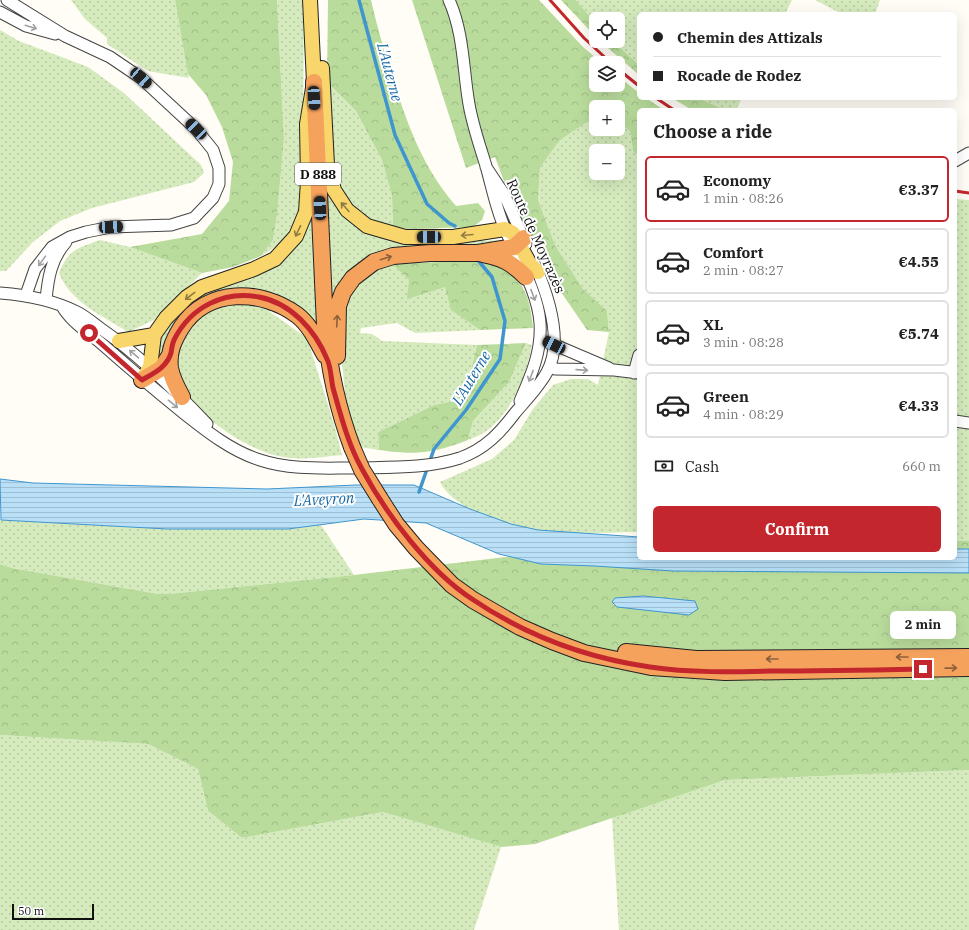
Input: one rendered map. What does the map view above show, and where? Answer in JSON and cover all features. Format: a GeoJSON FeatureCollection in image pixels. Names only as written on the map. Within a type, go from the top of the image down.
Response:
{"type":"FeatureCollection","features":[{"type":"Feature","properties":{"kind":"highway","name":"D 888"},"geometry":{"type":"LineString","coordinates":[[314,82],[328,360],[340,416],[362,470],[396,524],[416,548],[452,584],[475,597]]}},
{"type":"Feature","properties":{"kind":"highway"},"geometry":{"type":"LineString","coordinates":[[478,253],[519,243]]}},
{"type":"Feature","properties":{"kind":"highway"},"geometry":{"type":"LineString","coordinates":[[340,416],[341,393],[337,331],[338,306],[343,292],[353,278],[374,262],[392,256],[430,253],[478,253],[498,257],[532,275]]}},
{"type":"Feature","properties":{"kind":"highway"},"geometry":{"type":"LineString","coordinates":[[182,397],[170,369],[170,355],[173,342],[184,324],[198,309],[213,301],[235,296],[258,296],[279,303],[298,316],[310,330],[328,360]]}},
{"type":"Feature","properties":{"kind":"highway"},"geometry":{"type":"LineString","coordinates":[[149,373],[162,368],[170,355]]}},
{"type":"Feature","properties":{"kind":"highway"},"geometry":{"type":"LineString","coordinates":[[475,597],[520,618],[551,630],[583,641],[635,654],[696,659],[969,657]]}},
{"type":"Feature","properties":{"kind":"highway"},"geometry":{"type":"LineString","coordinates":[[475,597],[520,627],[552,641],[584,653],[651,667],[725,672],[969,668]]}},
{"type":"Feature","properties":{"kind":"main road","name":"D 888"},"geometry":{"type":"LineString","coordinates":[[310,0],[314,82]]}},
{"type":"Feature","properties":{"kind":"main road"},"geometry":{"type":"LineString","coordinates":[[319,0],[327,165],[334,190],[347,210],[367,226],[405,237],[453,237],[505,229],[513,233],[519,243],[530,264],[532,275]]}},
{"type":"Feature","properties":{"kind":"main road"},"geometry":{"type":"LineString","coordinates":[[149,373],[154,335],[166,318],[187,297],[202,287],[264,265],[275,259],[296,236],[306,212],[308,181],[307,124],[314,82]]}},
{"type":"Feature","properties":{"kind":"main road"},"geometry":{"type":"LineString","coordinates":[[119,341],[154,335]]}},
{"type":"Feature","properties":{"kind":"street"},"geometry":{"type":"LineString","coordinates":[[7,0],[65,36],[110,57],[141,78],[196,129],[213,150],[219,168],[219,184],[213,198],[194,218],[172,225],[111,227],[70,237],[52,247],[35,269],[26,295]]}},
{"type":"Feature","properties":{"kind":"street","name":"Route de Moyrazès"},"geometry":{"type":"LineString","coordinates":[[449,0],[454,9],[465,61],[468,98],[476,136],[492,192],[505,229]]}},
{"type":"Feature","properties":{"kind":"street"},"geometry":{"type":"LineString","coordinates":[[0,12],[26,26],[65,36]]}},
{"type":"Feature","properties":{"kind":"street"},"geometry":{"type":"LineString","coordinates":[[957,160],[969,154]]}},
{"type":"Feature","properties":{"kind":"street","name":"Route de Moyrazès"},"geometry":{"type":"LineString","coordinates":[[486,167],[504,194],[519,243]]}},
{"type":"Feature","properties":{"kind":"street"},"geometry":{"type":"LineString","coordinates":[[46,300],[49,274],[57,252],[70,237]]}},
{"type":"Feature","properties":{"kind":"street","name":"Route de Moyrazès"},"geometry":{"type":"LineString","coordinates":[[532,275],[538,309],[540,338]]}},
{"type":"Feature","properties":{"kind":"street","name":"Route de Moyrazès"},"geometry":{"type":"LineString","coordinates":[[532,275],[552,312],[554,345],[551,366]]}},
{"type":"Feature","properties":{"kind":"street"},"geometry":{"type":"LineString","coordinates":[[0,293],[26,295],[46,300],[77,312],[119,341],[149,373],[223,442],[260,460],[290,467],[406,467],[460,458],[479,449],[499,434],[544,379],[551,366]]}},
{"type":"Feature","properties":{"kind":"street"},"geometry":{"type":"LineString","coordinates":[[62,306],[68,317],[182,397],[223,442]]}},
{"type":"Feature","properties":{"kind":"street"},"geometry":{"type":"LineString","coordinates":[[540,338],[614,370]]}},
{"type":"Feature","properties":{"kind":"street"},"geometry":{"type":"LineString","coordinates":[[540,338],[551,366],[555,369],[614,370],[636,373]]}},
{"type":"Feature","properties":{"kind":"street"},"geometry":{"type":"LineString","coordinates":[[515,414],[536,365],[540,338]]}},
{"type":"Feature","properties":{"kind":"street"},"geometry":{"type":"LineString","coordinates":[[957,421],[969,423]]}},
{"type":"Feature","properties":{"kind":"green space"},"geometry":{"type":"Polygon","coordinates":[[[71,0],[175,0],[189,78],[148,71],[107,44],[107,38],[85,19],[71,0]]]}},
{"type":"Feature","properties":{"kind":"green space"},"geometry":{"type":"Polygon","coordinates":[[[175,0],[277,0],[284,139],[277,216],[273,240],[261,256],[233,267],[202,273],[130,247],[202,234],[229,201],[233,162],[222,127],[206,95],[188,74],[175,0]]]}},
{"type":"Feature","properties":{"kind":"green space"},"geometry":{"type":"Polygon","coordinates":[[[277,0],[302,0],[304,55],[302,187],[300,207],[294,225],[288,235],[280,243],[261,256],[273,240],[277,216],[284,139],[277,0]]]}},
{"type":"Feature","properties":{"kind":"green space"},"geometry":{"type":"Polygon","coordinates":[[[328,0],[371,0],[381,40],[411,130],[434,177],[456,206],[478,203],[485,211],[482,220],[473,227],[408,229],[393,227],[392,196],[382,160],[356,111],[327,82],[328,0]]]}},
{"type":"Feature","properties":{"kind":"green space"},"geometry":{"type":"Polygon","coordinates":[[[412,0],[539,0],[583,47],[594,56],[589,56],[589,92],[625,92],[625,82],[637,91],[637,100],[649,100],[661,108],[637,108],[637,154],[633,151],[630,131],[625,127],[625,100],[589,100],[589,122],[559,141],[540,168],[538,200],[555,245],[583,289],[607,311],[609,332],[587,330],[548,273],[512,203],[495,157],[466,168],[412,0]]]}},
{"type":"Feature","properties":{"kind":"green space"},"geometry":{"type":"Polygon","coordinates":[[[561,0],[576,0],[589,16],[589,30],[561,0]]]}},
{"type":"Feature","properties":{"kind":"green space"},"geometry":{"type":"Polygon","coordinates":[[[576,0],[792,0],[786,12],[637,12],[637,63],[621,48],[625,48],[625,12],[589,12],[589,16],[576,0]]]}},
{"type":"Feature","properties":{"kind":"green space"},"geometry":{"type":"Polygon","coordinates":[[[815,0],[880,0],[876,12],[838,12],[815,0]]]}},
{"type":"Feature","properties":{"kind":"green space"},"geometry":{"type":"Polygon","coordinates":[[[0,30],[19,41],[88,67],[124,93],[201,165],[204,173],[194,182],[92,208],[60,221],[33,242],[6,271],[0,271],[0,30]]]}},
{"type":"Feature","properties":{"kind":"green space"},"geometry":{"type":"Polygon","coordinates":[[[608,48],[621,48],[637,63],[637,73],[625,63],[625,56],[617,56],[608,48]]]}},
{"type":"Feature","properties":{"kind":"green space"},"geometry":{"type":"Polygon","coordinates":[[[327,82],[356,111],[382,160],[392,196],[393,227],[364,216],[347,201],[342,194],[337,183],[334,170],[330,140],[327,82]]]}},
{"type":"Feature","properties":{"kind":"green space"},"geometry":{"type":"Polygon","coordinates":[[[675,100],[702,100],[720,108],[689,108],[675,100]]]}},
{"type":"Feature","properties":{"kind":"green space"},"geometry":{"type":"Polygon","coordinates":[[[702,100],[741,100],[737,108],[720,108],[702,100]]]}},
{"type":"Feature","properties":{"kind":"green space"},"geometry":{"type":"Polygon","coordinates":[[[587,122],[589,122],[589,136],[625,136],[625,127],[630,131],[633,151],[637,154],[637,532],[563,533],[512,525],[498,521],[470,509],[457,501],[447,492],[440,482],[492,459],[514,440],[533,409],[553,385],[571,379],[588,379],[598,385],[609,332],[607,311],[583,289],[555,245],[538,200],[540,168],[559,141],[587,122]]]}},
{"type":"Feature","properties":{"kind":"green space"},"geometry":{"type":"Polygon","coordinates":[[[326,190],[364,230],[476,241],[505,240],[505,245],[391,251],[333,302],[326,190]]]}},
{"type":"Feature","properties":{"kind":"green space"},"geometry":{"type":"Polygon","coordinates":[[[957,199],[969,200],[969,541],[957,541],[957,199]]]}},
{"type":"Feature","properties":{"kind":"green space"},"geometry":{"type":"Polygon","coordinates":[[[313,212],[318,331],[279,298],[205,301],[160,363],[156,364],[158,345],[169,324],[201,294],[253,275],[313,212]]]}},
{"type":"Feature","properties":{"kind":"green space"},"geometry":{"type":"Polygon","coordinates":[[[100,240],[130,247],[202,273],[154,320],[128,332],[98,314],[79,300],[64,283],[59,273],[70,254],[79,248],[100,240]]]}},
{"type":"Feature","properties":{"kind":"green space"},"geometry":{"type":"Polygon","coordinates":[[[486,260],[506,263],[518,279],[526,293],[533,328],[480,330],[451,310],[445,287],[407,299],[409,280],[392,264],[486,260]]]}},
{"type":"Feature","properties":{"kind":"green space"},"geometry":{"type":"Polygon","coordinates":[[[392,264],[409,280],[445,287],[452,310],[480,330],[415,333],[397,323],[361,328],[360,333],[372,334],[382,341],[477,345],[470,374],[454,401],[434,405],[378,432],[379,450],[360,447],[352,428],[346,402],[341,353],[347,296],[370,271],[392,264]]]}},
{"type":"Feature","properties":{"kind":"green space"},"geometry":{"type":"Polygon","coordinates":[[[237,302],[274,306],[270,312],[307,338],[334,424],[342,455],[294,458],[278,456],[259,450],[218,425],[199,409],[185,390],[177,370],[178,350],[189,330],[200,318],[215,308],[237,302]]]}},
{"type":"Feature","properties":{"kind":"green space"},"geometry":{"type":"Polygon","coordinates":[[[526,343],[532,345],[526,369],[522,381],[510,404],[495,424],[485,432],[468,440],[473,421],[509,382],[526,343]]]}},
{"type":"Feature","properties":{"kind":"green space"},"geometry":{"type":"Polygon","coordinates":[[[526,343],[509,382],[473,421],[468,440],[434,451],[403,453],[379,450],[378,432],[434,405],[454,401],[470,374],[477,345],[526,343]]]}},
{"type":"Feature","properties":{"kind":"green space"},"geometry":{"type":"Polygon","coordinates":[[[0,520],[167,529],[288,529],[321,525],[354,575],[158,594],[12,568],[0,564],[0,520]]]}},
{"type":"Feature","properties":{"kind":"green space"},"geometry":{"type":"Polygon","coordinates":[[[637,541],[637,560],[957,560],[957,541],[969,541],[969,770],[725,780],[535,844],[501,847],[383,812],[242,838],[208,811],[198,769],[148,744],[0,735],[0,564],[12,568],[158,594],[354,575],[637,541]]]}},
{"type":"Feature","properties":{"kind":"green space"},"geometry":{"type":"Polygon","coordinates":[[[0,735],[148,744],[198,769],[208,811],[242,838],[383,812],[501,847],[474,930],[0,930],[0,735]]]}},
{"type":"Feature","properties":{"kind":"green space"},"geometry":{"type":"Polygon","coordinates":[[[969,770],[969,930],[619,930],[612,817],[725,780],[969,770]]]}},
{"type":"Feature","properties":{"kind":"water","name":"L'Aveyron"},"geometry":{"type":"Polygon","coordinates":[[[0,479],[33,483],[267,489],[356,485],[414,485],[470,509],[511,524],[538,530],[637,537],[637,560],[957,560],[957,549],[969,549],[969,573],[673,571],[541,564],[499,554],[426,523],[364,519],[288,529],[167,529],[1,520],[0,479]]]}},
{"type":"Feature","properties":{"kind":"water"},"geometry":{"type":"Polygon","coordinates":[[[643,596],[695,601],[698,609],[689,615],[617,607],[612,602],[615,598],[643,596]]]}},
{"type":"Feature","properties":{"kind":"waterway","name":"L'Auterne"},"geometry":{"type":"LineString","coordinates":[[359,0],[395,135],[427,204],[449,223],[455,226]]}},
{"type":"Feature","properties":{"kind":"waterway","name":"L'Auterne"},"geometry":{"type":"LineString","coordinates":[[419,492],[434,449],[466,410],[500,359],[505,321],[492,277],[476,258]]}},
{"type":"Feature","properties":{"kind":"railway"},"geometry":{"type":"LineString","coordinates":[[550,0],[584,38],[603,56]]}},
{"type":"Feature","properties":{"kind":"railway"},"geometry":{"type":"LineString","coordinates":[[625,75],[637,84]]}},
{"type":"Feature","properties":{"kind":"railway"},"geometry":{"type":"LineString","coordinates":[[659,100],[671,108]]}},
{"type":"Feature","properties":{"kind":"railway"},"geometry":{"type":"LineString","coordinates":[[957,191],[969,193]]}},
{"type":"Feature","properties":{"kind":"route"},"geometry":{"type":"LineString","coordinates":[[89,333],[142,380],[156,373],[162,368],[170,355],[173,342],[184,324],[198,309],[213,301],[235,296],[258,296],[279,303],[298,316],[310,330],[328,360],[331,380],[340,416],[352,447],[362,470],[396,524],[416,548],[452,584],[473,600],[520,627],[552,641],[584,653],[651,667],[725,672],[923,669]]}}]}
